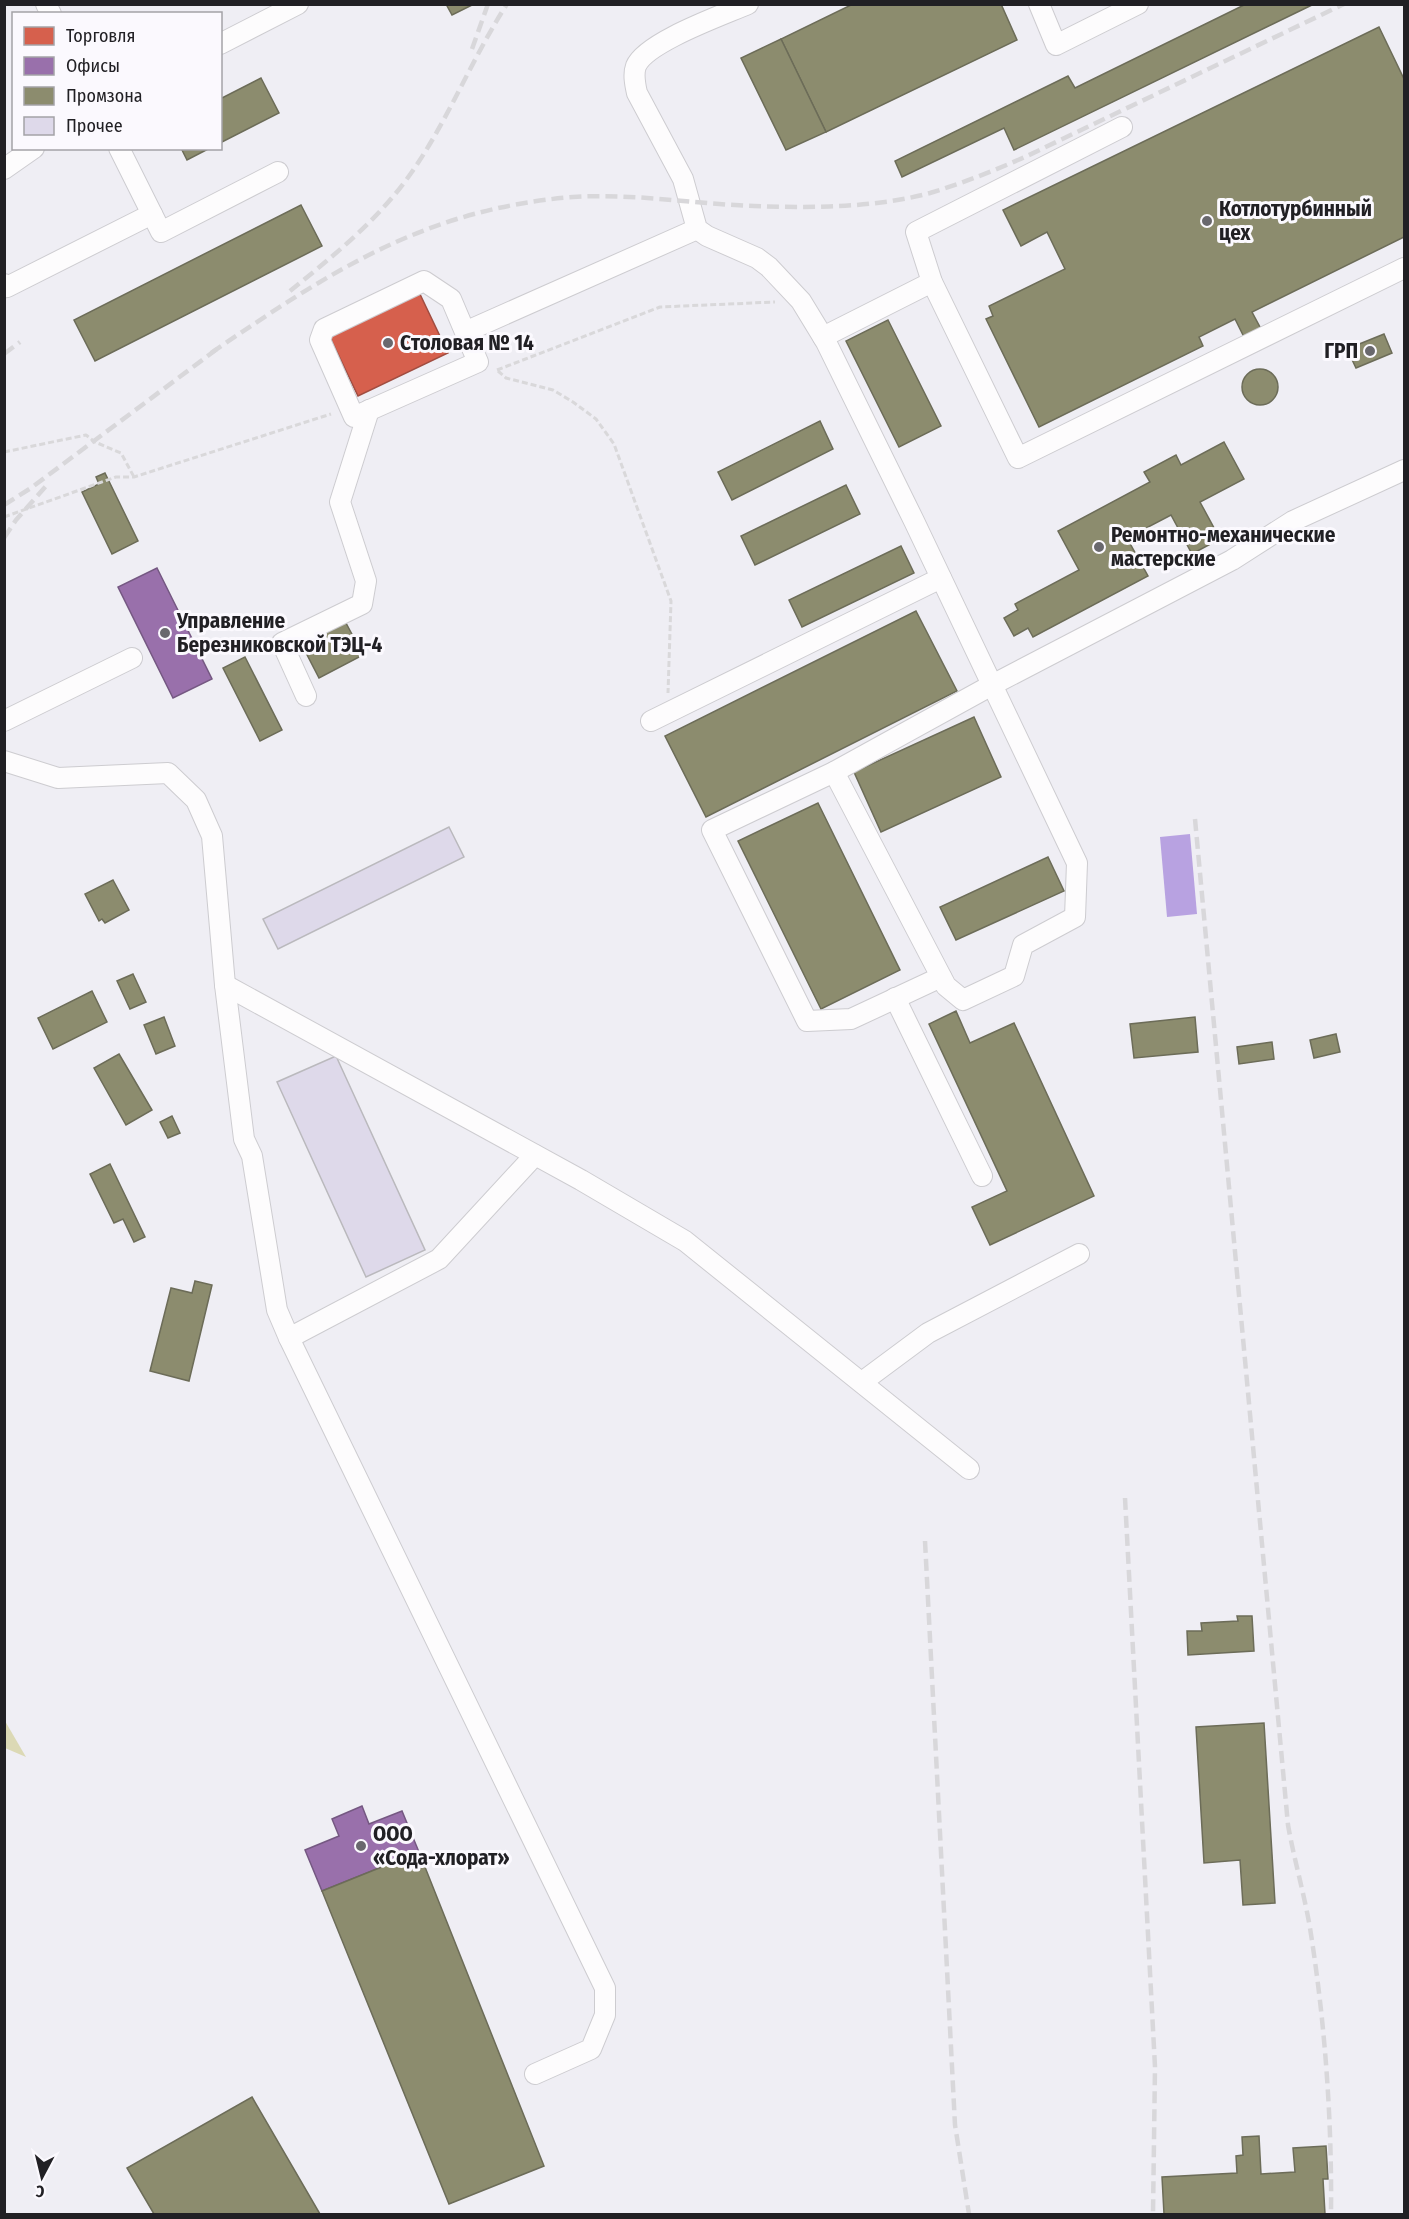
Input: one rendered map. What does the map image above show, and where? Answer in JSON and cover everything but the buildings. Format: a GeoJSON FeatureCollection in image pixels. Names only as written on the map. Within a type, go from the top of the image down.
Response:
{"type":"FeatureCollection","features":[{"type":"Feature","properties":{"kind":"street"},"geometry":{"type":"LineString","coordinates":[[222,43],[298,4]]}},
{"type":"Feature","properties":{"kind":"street"},"geometry":{"type":"LineString","coordinates":[[748,4],[660,43],[643,54],[635,67],[634,82],[637,93],[683,179],[698,230],[757,258],[769,267],[801,301],[823,338],[1077,863],[1075,917],[1023,945],[1014,976],[963,1000],[946,986],[834,772]]}},
{"type":"Feature","properties":{"kind":"street"},"geometry":{"type":"LineString","coordinates":[[1039,4],[1056,45],[1138,4]]}},
{"type":"Feature","properties":{"kind":"street"},"geometry":{"type":"LineString","coordinates":[[1122,127],[916,232],[933,282],[1018,458],[1404,268]]}},
{"type":"Feature","properties":{"kind":"street"},"geometry":{"type":"LineString","coordinates":[[4,169],[31,150]]}},
{"type":"Feature","properties":{"kind":"street"},"geometry":{"type":"LineString","coordinates":[[120,150],[161,232],[278,172]]}},
{"type":"Feature","properties":{"kind":"street"},"geometry":{"type":"LineString","coordinates":[[4,284],[7,287],[152,214]]}},
{"type":"Feature","properties":{"kind":"street"},"geometry":{"type":"LineString","coordinates":[[465,332],[698,230]]}},
{"type":"Feature","properties":{"kind":"street"},"geometry":{"type":"LineString","coordinates":[[306,696],[282,643],[362,604],[366,581],[340,502],[360,409],[320,340],[324,328],[424,281],[451,299],[478,362],[360,409]]}},
{"type":"Feature","properties":{"kind":"street"},"geometry":{"type":"LineString","coordinates":[[823,338],[933,282]]}},
{"type":"Feature","properties":{"kind":"street"},"geometry":{"type":"LineString","coordinates":[[941,977],[850,1019],[807,1021],[712,830],[834,772],[992,685],[1232,560],[1293,520],[1404,470]]}},
{"type":"Feature","properties":{"kind":"street"},"geometry":{"type":"LineString","coordinates":[[659,717],[941,578]]}},
{"type":"Feature","properties":{"kind":"street"},"geometry":{"type":"LineString","coordinates":[[4,721],[132,658]]}},
{"type":"Feature","properties":{"kind":"street"},"geometry":{"type":"LineString","coordinates":[[4,761],[58,778],[168,773],[196,800],[212,836],[225,985],[244,1139],[252,1156],[277,1310],[605,1988],[605,2014],[591,2049],[535,2074]]}},
{"type":"Feature","properties":{"kind":"street"},"geometry":{"type":"LineString","coordinates":[[225,985],[685,1240],[969,1469]]}},
{"type":"Feature","properties":{"kind":"street"},"geometry":{"type":"LineString","coordinates":[[895,998],[982,1176]]}},
{"type":"Feature","properties":{"kind":"street"},"geometry":{"type":"LineString","coordinates":[[289,1338],[439,1259],[535,1155]]}},
{"type":"Feature","properties":{"kind":"street"},"geometry":{"type":"LineString","coordinates":[[862,1382],[928,1333],[1079,1254]]}},
{"type":"Feature","properties":{"kind":"path"},"geometry":{"type":"LineString","coordinates":[[498,371],[660,307],[801,301]]}},
{"type":"Feature","properties":{"kind":"path"},"geometry":{"type":"LineString","coordinates":[[478,362],[498,371],[506,378],[553,390],[573,402],[596,419],[614,444],[671,601],[659,717]]}},
{"type":"Feature","properties":{"kind":"path"},"geometry":{"type":"LineString","coordinates":[[4,517],[116,477],[134,477],[360,409]]}},
{"type":"Feature","properties":{"kind":"path"},"geometry":{"type":"LineString","coordinates":[[4,452],[86,435],[95,442],[121,453],[134,477]]}},
{"type":"Feature","properties":{"kind":"shaded area"},"geometry":{"type":"Polygon","coordinates":[[[1190,834],[1197,914],[1167,917],[1160,837],[1190,834]]]}},
{"type":"Feature","properties":{"kind":"shaded area"},"geometry":{"type":"Polygon","coordinates":[[[5,1721],[26,1757],[5,1748],[5,1721]]]}},
{"type":"Feature","properties":{"kind":"railway"},"geometry":{"type":"LineString","coordinates":[[472,49],[488,4]]}},
{"type":"Feature","properties":{"kind":"railway"},"geometry":{"type":"LineString","coordinates":[[290,291],[338,252],[383,208],[409,176],[435,135],[507,4]]}},
{"type":"Feature","properties":{"kind":"railway"},"geometry":{"type":"LineString","coordinates":[[211,353],[339,271],[424,230],[470,215],[520,204],[573,197],[596,196],[754,206],[820,207],[887,202],[930,193],[1027,156],[1344,4]]}},
{"type":"Feature","properties":{"kind":"railway"},"geometry":{"type":"LineString","coordinates":[[4,354],[20,342]]}},
{"type":"Feature","properties":{"kind":"railway"},"geometry":{"type":"LineString","coordinates":[[4,505],[31,488],[217,349]]}},
{"type":"Feature","properties":{"kind":"railway"},"geometry":{"type":"LineString","coordinates":[[4,538],[16,520],[46,486]]}},
{"type":"Feature","properties":{"kind":"railway"},"geometry":{"type":"LineString","coordinates":[[1195,819],[1288,1825],[1310,1928],[1324,2035],[1329,2107],[1331,2214]]}},
{"type":"Feature","properties":{"kind":"railway"},"geometry":{"type":"LineString","coordinates":[[1125,1498],[1155,2067],[1153,2214]]}},
{"type":"Feature","properties":{"kind":"railway"},"geometry":{"type":"LineString","coordinates":[[925,1541],[955,2125],[969,2214]]}},
{"type":"Feature","properties":{"kind":"place","name":"Котлотурбинный цех"},"geometry":{"type":"Point","coordinates":[1207,221]}},
{"type":"Feature","properties":{"kind":"place","name":"Cтоловая № 14"},"geometry":{"type":"Point","coordinates":[388,343]}},
{"type":"Feature","properties":{"kind":"place","name":"ГРП"},"geometry":{"type":"Point","coordinates":[1370,351]}},
{"type":"Feature","properties":{"kind":"place","name":"Ремонтно-механические мастерские"},"geometry":{"type":"Point","coordinates":[1099,547]}},
{"type":"Feature","properties":{"kind":"place","name":"Управление Березниковской ТЭЦ-4"},"geometry":{"type":"Point","coordinates":[165,633]}},
{"type":"Feature","properties":{"kind":"place","name":"ООО «Сода-хлорат»"},"geometry":{"type":"Point","coordinates":[361,1846]}}]}
